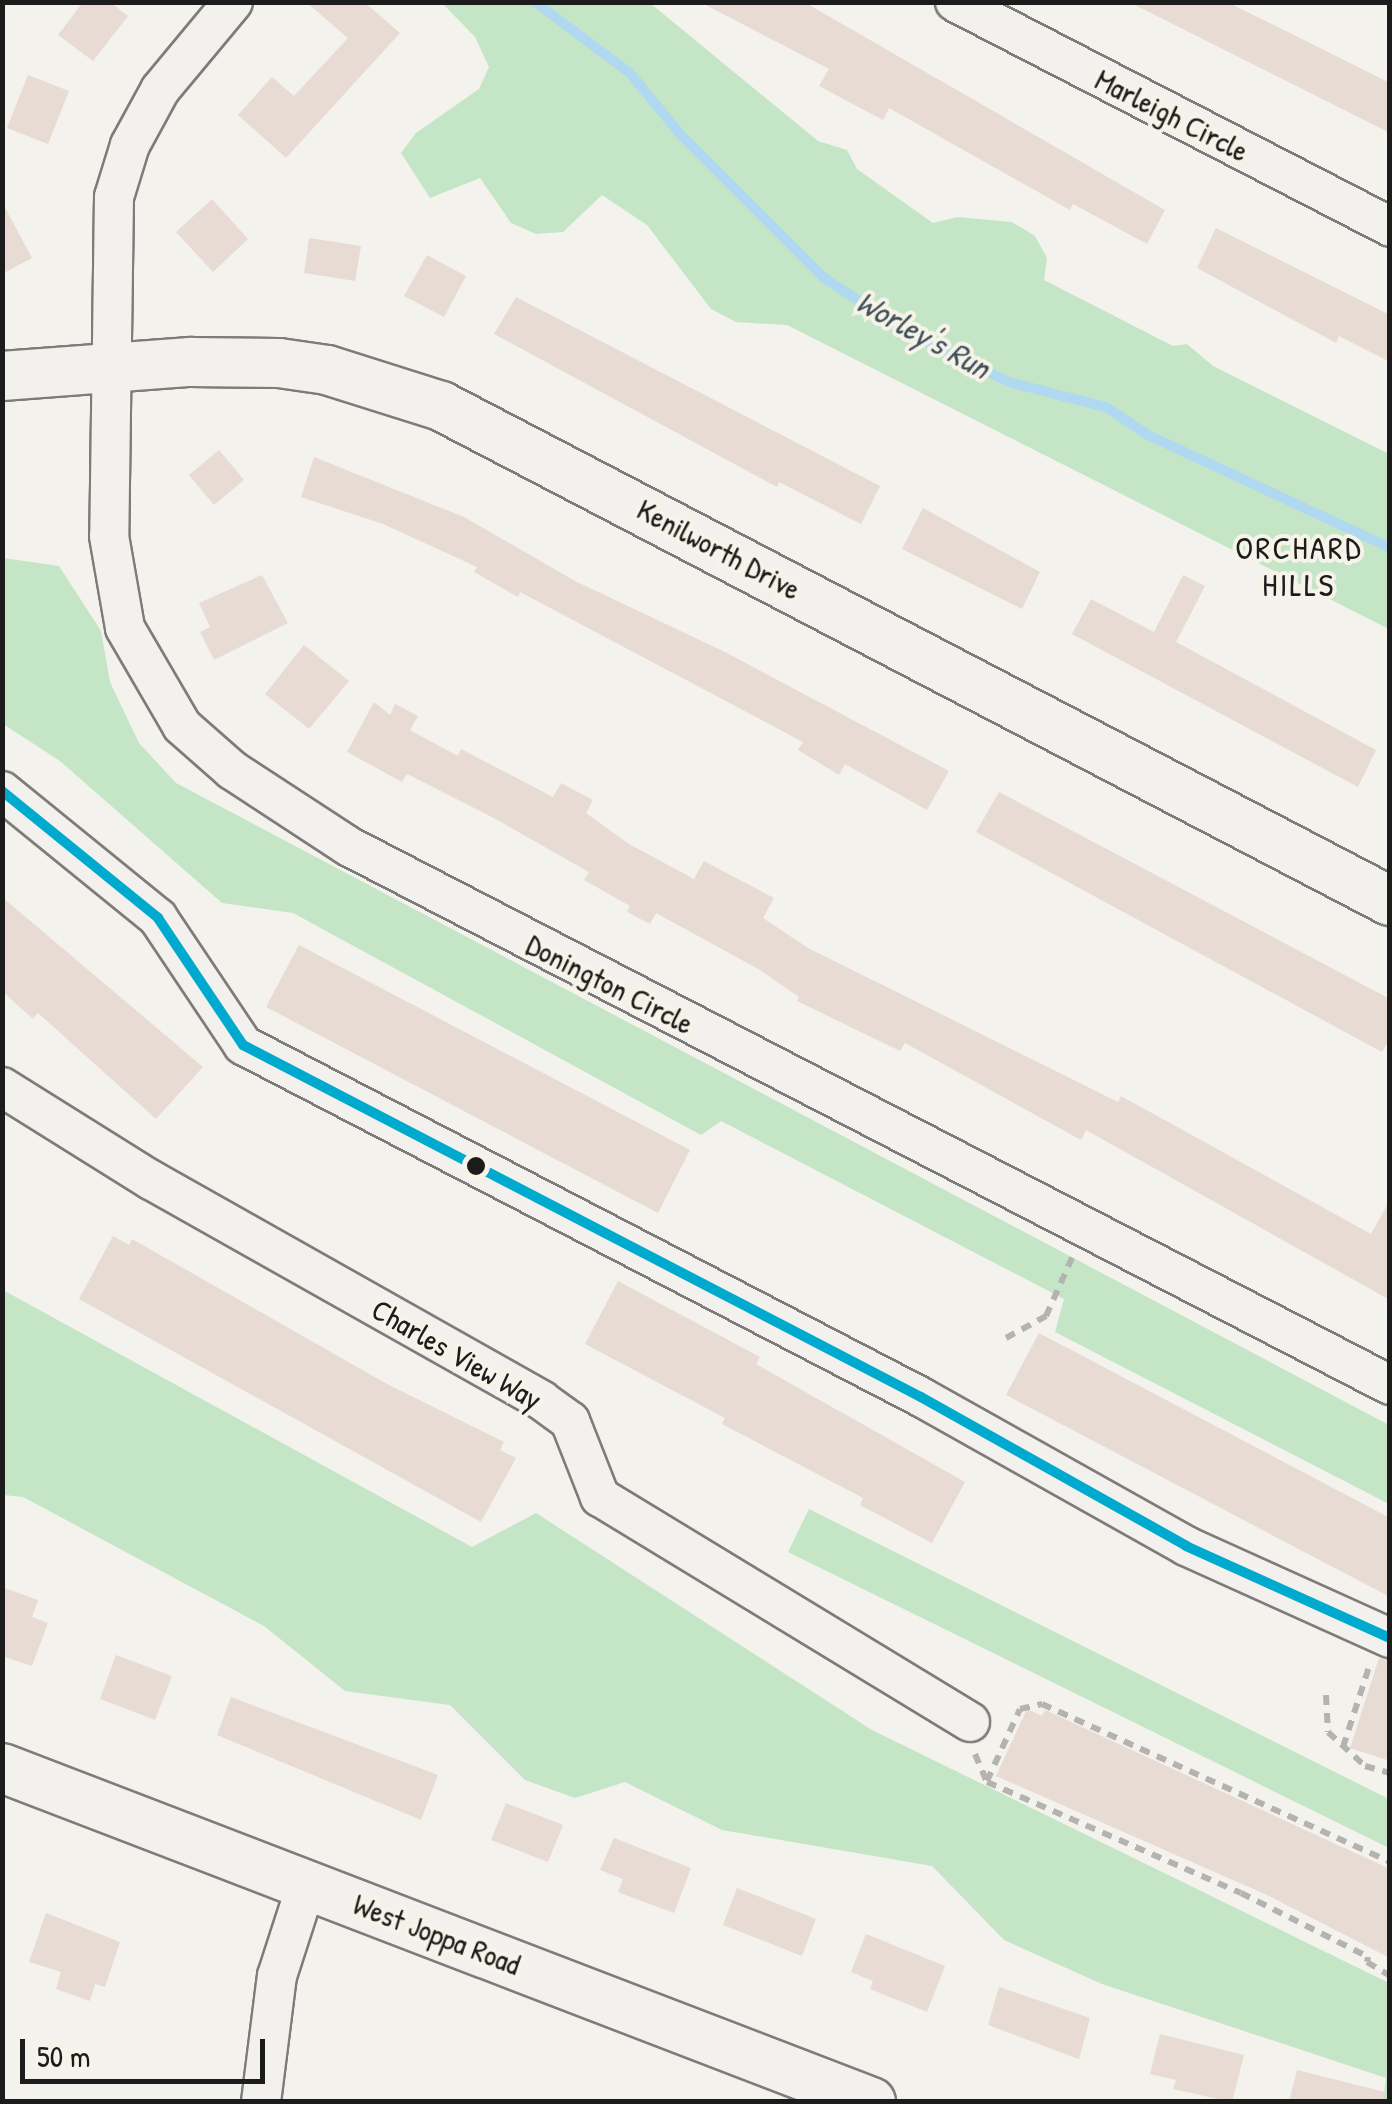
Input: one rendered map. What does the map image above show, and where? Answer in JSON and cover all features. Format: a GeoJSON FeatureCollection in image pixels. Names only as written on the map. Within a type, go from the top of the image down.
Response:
{"type":"FeatureCollection","features":[{"type":"Feature","properties":{"kind":"street"},"geometry":{"type":"LineString","coordinates":[[113,368],[114,197],[130,146],[160,90],[233,2]]}},
{"type":"Feature","properties":{"kind":"street","name":"Marleigh Circle"},"geometry":{"type":"LineString","coordinates":[[955,2],[1390,227]]}},
{"type":"Feature","properties":{"kind":"street","name":"Kenilworth Drive"},"geometry":{"type":"LineString","coordinates":[[2,376],[279,363],[327,370],[440,406],[1390,901]]}},
{"type":"Feature","properties":{"kind":"street","name":"Donington Circle"},"geometry":{"type":"LineString","coordinates":[[113,368],[109,536],[125,628],[182,726],[232,770],[348,846],[1390,1385]]}},
{"type":"Feature","properties":{"kind":"street"},"geometry":{"type":"LineString","coordinates":[[2,791],[158,918],[243,1046],[921,1397],[1384,1654]]}},
{"type":"Feature","properties":{"kind":"street","name":"Charles View Way"},"geometry":{"type":"LineString","coordinates":[[2,1087],[151,1180],[541,1400],[570,1420],[600,1497],[970,1722]]}},
{"type":"Feature","properties":{"kind":"street","name":"West Joppa Road"},"geometry":{"type":"LineString","coordinates":[[2,1768],[307,1882],[871,2102]]}},
{"type":"Feature","properties":{"kind":"street"},"geometry":{"type":"LineString","coordinates":[[260,2102],[277,1976],[307,1882]]}},
{"type":"Feature","properties":{"kind":"path"},"geometry":{"type":"LineString","coordinates":[[1006,1338],[1046,1316],[1086,1228]]}},
{"type":"Feature","properties":{"kind":"path"},"geometry":{"type":"LineString","coordinates":[[1343,1748],[1366,1666],[1384,1654]]}},
{"type":"Feature","properties":{"kind":"path"},"geometry":{"type":"LineString","coordinates":[[1326,1695],[1328,1732],[1365,1766],[1390,1773]]}},
{"type":"Feature","properties":{"kind":"path"},"geometry":{"type":"LineString","coordinates":[[987,1782],[1020,1709],[1042,1704],[1390,1862]]}},
{"type":"Feature","properties":{"kind":"path"},"geometry":{"type":"LineString","coordinates":[[970,1722],[966,1728],[987,1782],[1241,1893],[1368,1957],[1367,1962],[1390,1976]]}},
{"type":"Feature","properties":{"kind":"green space"},"geometry":{"type":"Polygon","coordinates":[[[442,3],[650,3],[818,141],[847,150],[857,169],[933,223],[957,217],[1012,222],[1035,236],[1047,258],[1044,280],[1173,346],[1187,344],[1213,366],[1389,454],[1389,629],[787,325],[736,322],[711,309],[647,225],[602,195],[563,232],[536,234],[511,223],[480,178],[430,198],[401,153],[416,133],[479,89],[489,67],[475,37],[442,3]]]}},
{"type":"Feature","properties":{"kind":"green space"},"geometry":{"type":"Polygon","coordinates":[[[3,558],[59,566],[101,631],[110,682],[139,743],[176,783],[1389,1425],[1389,1504],[1055,1332],[1064,1299],[721,1121],[701,1135],[293,913],[222,903],[60,761],[3,724],[3,558]]]}},
{"type":"Feature","properties":{"kind":"green space"},"geometry":{"type":"Polygon","coordinates":[[[3,1290],[472,1547],[536,1513],[872,1730],[1389,1983],[1389,2101],[1383,2101],[1386,2078],[1102,1984],[1004,1940],[932,1866],[722,1830],[625,1782],[575,1798],[525,1780],[450,1705],[345,1691],[264,1626],[23,1497],[3,1495],[3,1290]]]}},
{"type":"Feature","properties":{"kind":"green space"},"geometry":{"type":"Polygon","coordinates":[[[809,1509],[1389,1799],[1389,1848],[788,1552],[809,1509]]]}},
{"type":"Feature","properties":{"kind":"building"},"geometry":{"type":"Polygon","coordinates":[[[83,2],[110,2],[128,16],[93,61],[58,35],[83,2]]]}},
{"type":"Feature","properties":{"kind":"building"},"geometry":{"type":"Polygon","coordinates":[[[306,2],[364,2],[400,33],[286,158],[238,115],[272,77],[294,96],[348,38],[306,2]]]}},
{"type":"Feature","properties":{"kind":"building"},"geometry":{"type":"Polygon","coordinates":[[[700,2],[804,2],[1165,210],[1147,244],[1073,204],[1070,210],[889,108],[883,120],[819,86],[829,69],[700,2]]]}},
{"type":"Feature","properties":{"kind":"building"},"geometry":{"type":"Polygon","coordinates":[[[1129,2],[1227,2],[1390,83],[1390,133],[1129,2]]]}},
{"type":"Feature","properties":{"kind":"building"},"geometry":{"type":"Polygon","coordinates":[[[28,75],[69,91],[48,144],[7,128],[28,75]]]}},
{"type":"Feature","properties":{"kind":"building"},"geometry":{"type":"Polygon","coordinates":[[[212,199],[248,239],[213,272],[176,232],[212,199]]]}},
{"type":"Feature","properties":{"kind":"building"},"geometry":{"type":"Polygon","coordinates":[[[2,202],[32,258],[2,274],[2,202]]]}},
{"type":"Feature","properties":{"kind":"building"},"geometry":{"type":"Polygon","coordinates":[[[1216,228],[1390,315],[1390,362],[1339,336],[1336,343],[1197,268],[1216,228]]]}},
{"type":"Feature","properties":{"kind":"building"},"geometry":{"type":"Polygon","coordinates":[[[309,238],[361,246],[355,281],[304,273],[309,238]]]}},
{"type":"Feature","properties":{"kind":"building"},"geometry":{"type":"Polygon","coordinates":[[[427,255],[466,276],[444,317],[404,296],[427,255]]]}},
{"type":"Feature","properties":{"kind":"building"},"geometry":{"type":"Polygon","coordinates":[[[516,297],[880,486],[861,524],[779,482],[777,487],[494,334],[516,297]]]}},
{"type":"Feature","properties":{"kind":"building"},"geometry":{"type":"Polygon","coordinates":[[[219,450],[244,480],[214,505],[189,475],[219,450]]]}},
{"type":"Feature","properties":{"kind":"building"},"geometry":{"type":"Polygon","coordinates":[[[314,457],[464,517],[575,581],[725,652],[949,771],[927,810],[845,764],[839,775],[798,750],[803,742],[520,592],[518,597],[474,572],[477,567],[383,524],[301,497],[314,457]]]}},
{"type":"Feature","properties":{"kind":"building"},"geometry":{"type":"Polygon","coordinates":[[[923,508],[1040,572],[1022,609],[902,549],[923,508]]]}},
{"type":"Feature","properties":{"kind":"building"},"geometry":{"type":"Polygon","coordinates":[[[262,575],[288,623],[214,660],[200,632],[210,627],[199,603],[262,575]]]}},
{"type":"Feature","properties":{"kind":"building"},"geometry":{"type":"Polygon","coordinates":[[[1183,575],[1205,586],[1176,642],[1376,750],[1358,787],[1072,634],[1091,599],[1154,632],[1183,575]]]}},
{"type":"Feature","properties":{"kind":"building"},"geometry":{"type":"Polygon","coordinates":[[[304,645],[349,681],[309,729],[265,694],[304,645]]]}},
{"type":"Feature","properties":{"kind":"building"},"geometry":{"type":"Polygon","coordinates":[[[374,702],[390,715],[395,704],[418,716],[410,730],[458,756],[461,749],[553,797],[561,783],[593,800],[586,813],[629,844],[694,879],[704,861],[774,898],[763,918],[808,948],[1118,1102],[1121,1096],[1371,1234],[1390,1200],[1390,1300],[1086,1130],[1081,1140],[905,1043],[900,1051],[797,1001],[799,997],[760,970],[656,913],[650,924],[627,912],[630,906],[584,880],[589,872],[407,774],[402,782],[347,752],[374,702]]]}},
{"type":"Feature","properties":{"kind":"building"},"geometry":{"type":"Polygon","coordinates":[[[999,792],[1390,999],[1390,1038],[1382,1052],[976,832],[999,792]]]}},
{"type":"Feature","properties":{"kind":"building"},"geometry":{"type":"Polygon","coordinates":[[[2,897],[203,1067],[156,1119],[38,1013],[33,1019],[2,991],[2,897]]]}},
{"type":"Feature","properties":{"kind":"building"},"geometry":{"type":"Polygon","coordinates":[[[299,945],[690,1150],[658,1213],[266,1007],[299,945]]]}},
{"type":"Feature","properties":{"kind":"building"},"geometry":{"type":"Polygon","coordinates":[[[113,1236],[129,1245],[132,1239],[387,1384],[504,1442],[500,1450],[516,1458],[481,1522],[79,1299],[113,1236]]]}},
{"type":"Feature","properties":{"kind":"building"},"geometry":{"type":"Polygon","coordinates":[[[618,1281],[760,1357],[756,1364],[965,1482],[932,1543],[860,1505],[863,1498],[722,1424],[725,1418],[585,1344],[618,1281]]]}},
{"type":"Feature","properties":{"kind":"building"},"geometry":{"type":"Polygon","coordinates":[[[1039,1333],[1390,1518],[1390,1597],[1006,1395],[1039,1333]]]}},
{"type":"Feature","properties":{"kind":"building"},"geometry":{"type":"Polygon","coordinates":[[[2,1587],[38,1600],[32,1617],[48,1623],[32,1666],[2,1656],[2,1587]]]}},
{"type":"Feature","properties":{"kind":"building"},"geometry":{"type":"Polygon","coordinates":[[[116,1655],[172,1676],[155,1720],[100,1699],[116,1655]]]}},
{"type":"Feature","properties":{"kind":"building"},"geometry":{"type":"Polygon","coordinates":[[[1379,1658],[1390,1660],[1390,1761],[1350,1748],[1379,1658]]]}},
{"type":"Feature","properties":{"kind":"building"},"geometry":{"type":"Polygon","coordinates":[[[231,1697],[438,1775],[421,1820],[217,1735],[231,1697]]]}},
{"type":"Feature","properties":{"kind":"building"},"geometry":{"type":"Polygon","coordinates":[[[1027,1709],[1042,1716],[1045,1710],[1390,1869],[1390,1958],[1267,1895],[996,1776],[1027,1709]]]}},
{"type":"Feature","properties":{"kind":"building"},"geometry":{"type":"Polygon","coordinates":[[[506,1803],[563,1825],[548,1862],[491,1840],[506,1803]]]}},
{"type":"Feature","properties":{"kind":"building"},"geometry":{"type":"Polygon","coordinates":[[[614,1838],[691,1868],[674,1913],[618,1892],[623,1879],[600,1870],[614,1838]]]}},
{"type":"Feature","properties":{"kind":"building"},"geometry":{"type":"Polygon","coordinates":[[[737,1888],[816,1919],[802,1956],[723,1925],[737,1888]]]}},
{"type":"Feature","properties":{"kind":"building"},"geometry":{"type":"Polygon","coordinates":[[[46,1913],[120,1942],[105,1987],[95,1984],[90,2001],[56,1989],[61,1972],[29,1962],[46,1913]]]}},
{"type":"Feature","properties":{"kind":"building"},"geometry":{"type":"Polygon","coordinates":[[[866,1934],[945,1966],[927,2012],[870,1989],[873,1981],[851,1972],[866,1934]]]}},
{"type":"Feature","properties":{"kind":"building"},"geometry":{"type":"Polygon","coordinates":[[[999,1987],[1090,2018],[1079,2059],[988,2025],[999,1987]]]}},
{"type":"Feature","properties":{"kind":"building"},"geometry":{"type":"Polygon","coordinates":[[[1160,2034],[1244,2055],[1232,2102],[1173,2089],[1176,2080],[1150,2074],[1160,2034]]]}},
{"type":"Feature","properties":{"kind":"building"},"geometry":{"type":"Polygon","coordinates":[[[1297,2070],[1385,2092],[1384,2102],[1289,2102],[1297,2070]]]}},
{"type":"Feature","properties":{"kind":"waterway","name":"Worley's Run"},"geometry":{"type":"LineString","coordinates":[[535,2],[630,73],[680,134],[824,278],[905,331],[1009,382],[1106,407],[1148,435],[1390,548]]}},
{"type":"Feature","properties":{"kind":"transit line"},"geometry":{"type":"LineString","coordinates":[[2,791],[158,918],[243,1045],[921,1397],[1186,1546],[1390,1638]]}},
{"type":"Feature","properties":{"kind":"district","name":"ORCHARD HILLS"},"geometry":{"type":"Point","coordinates":[1299,568]}}]}
